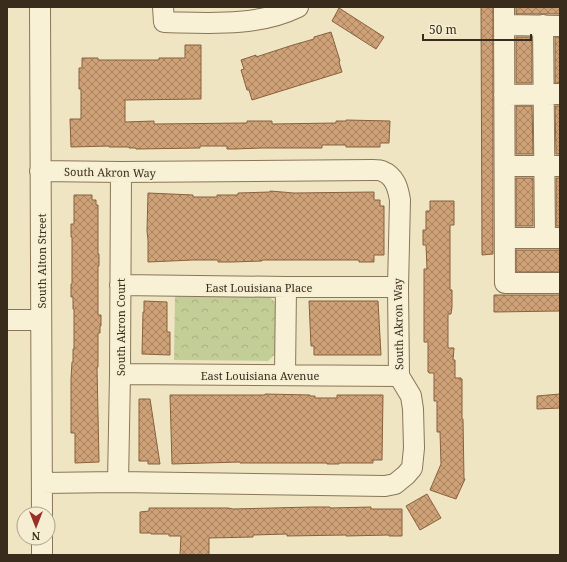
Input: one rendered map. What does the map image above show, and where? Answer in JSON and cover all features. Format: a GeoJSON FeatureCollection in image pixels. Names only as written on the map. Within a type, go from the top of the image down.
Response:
{"type":"FeatureCollection","features":[{"type":"Feature","properties":{"kind":"street","name":"South Alton Street"},"geometry":{"type":"LineString","coordinates":[[40,7],[42,506]]}},
{"type":"Feature","properties":{"kind":"street"},"geometry":{"type":"LineString","coordinates":[[163,7],[164,22],[210,23],[237,22],[258,19],[298,7]]}},
{"type":"Feature","properties":{"kind":"street"},"geometry":{"type":"LineString","coordinates":[[505,238],[553,238],[551,26],[504,16],[505,283],[560,283]]}},
{"type":"Feature","properties":{"kind":"street"},"geometry":{"type":"LineString","coordinates":[[504,95],[552,95]]}},
{"type":"Feature","properties":{"kind":"street"},"geometry":{"type":"LineString","coordinates":[[505,166],[552,166]]}},
{"type":"Feature","properties":{"kind":"street","name":"South Akron Way"},"geometry":{"type":"LineString","coordinates":[[40,171],[121,172],[373,170],[382,171],[389,176],[394,181],[400,200],[398,287],[399,376],[411,396],[413,409],[414,448],[412,468],[395,484],[385,486],[118,482],[42,483]]}},
{"type":"Feature","properties":{"kind":"street","name":"South Akron Court"},"geometry":{"type":"LineString","coordinates":[[118,482],[121,172]]}},
{"type":"Feature","properties":{"kind":"street","name":"East Louisiana Place"},"geometry":{"type":"LineString","coordinates":[[120,285],[398,287]]}},
{"type":"Feature","properties":{"kind":"street"},"geometry":{"type":"LineString","coordinates":[[286,287],[286,375]]}},
{"type":"Feature","properties":{"kind":"street"},"geometry":{"type":"LineString","coordinates":[[7,320],[41,320]]}},
{"type":"Feature","properties":{"kind":"street","name":"East Louisiana Avenue"},"geometry":{"type":"LineString","coordinates":[[120,374],[399,376]]}},
{"type":"Feature","properties":{"kind":"green space"},"geometry":{"type":"Polygon","coordinates":[[[175,295],[267,295],[275,302],[276,353],[268,361],[174,360],[175,295]]]}},
{"type":"Feature","properties":{"kind":"building"},"geometry":{"type":"Polygon","coordinates":[[[481,7],[493,7],[493,254],[482,255],[481,7]]]}},
{"type":"Feature","properties":{"kind":"building"},"geometry":{"type":"Polygon","coordinates":[[[516,7],[560,7],[560,14],[516,14],[516,7]]]}},
{"type":"Feature","properties":{"kind":"building"},"geometry":{"type":"Polygon","coordinates":[[[339,8],[384,37],[376,49],[332,21],[339,8]]]}},
{"type":"Feature","properties":{"kind":"building"},"geometry":{"type":"Polygon","coordinates":[[[331,32],[342,72],[252,100],[249,90],[247,90],[241,70],[244,69],[241,60],[256,55],[256,57],[314,39],[314,37],[331,32]]]}},
{"type":"Feature","properties":{"kind":"building"},"geometry":{"type":"Polygon","coordinates":[[[516,37],[532,37],[532,83],[516,83],[516,37]]]}},
{"type":"Feature","properties":{"kind":"building"},"geometry":{"type":"Polygon","coordinates":[[[555,37],[560,37],[560,83],[555,83],[555,37]]]}},
{"type":"Feature","properties":{"kind":"building"},"geometry":{"type":"Polygon","coordinates":[[[185,45],[201,45],[201,99],[125,100],[125,122],[154,121],[154,124],[247,123],[247,121],[272,121],[272,124],[336,123],[336,121],[346,120],[390,121],[389,143],[380,143],[380,147],[322,145],[322,148],[227,149],[227,146],[200,146],[200,148],[136,149],[129,147],[109,146],[71,147],[70,119],[81,119],[79,68],[82,68],[82,58],[98,58],[98,60],[159,60],[159,58],[185,58],[185,45]]]}},
{"type":"Feature","properties":{"kind":"building"},"geometry":{"type":"Polygon","coordinates":[[[516,106],[532,106],[533,154],[516,154],[516,106]]]}},
{"type":"Feature","properties":{"kind":"building"},"geometry":{"type":"Polygon","coordinates":[[[555,106],[560,106],[560,154],[556,154],[555,106]]]}},
{"type":"Feature","properties":{"kind":"building"},"geometry":{"type":"Polygon","coordinates":[[[516,178],[533,178],[533,226],[516,226],[516,178]]]}},
{"type":"Feature","properties":{"kind":"building"},"geometry":{"type":"Polygon","coordinates":[[[556,178],[560,178],[560,226],[556,226],[556,178]]]}},
{"type":"Feature","properties":{"kind":"building"},"geometry":{"type":"Polygon","coordinates":[[[270,191],[294,193],[374,192],[374,200],[380,200],[380,206],[384,206],[384,255],[374,255],[374,262],[359,262],[359,260],[262,260],[218,262],[218,260],[193,260],[148,262],[148,193],[193,195],[193,197],[217,197],[217,195],[238,195],[238,193],[270,191]]]}},
{"type":"Feature","properties":{"kind":"building"},"geometry":{"type":"Polygon","coordinates":[[[74,195],[92,195],[92,200],[96,200],[96,205],[98,205],[98,315],[101,315],[100,333],[98,333],[97,367],[99,462],[75,463],[75,433],[71,433],[71,379],[74,349],[74,309],[73,297],[71,297],[71,224],[74,224],[74,195]]]}},
{"type":"Feature","properties":{"kind":"building"},"geometry":{"type":"Polygon","coordinates":[[[430,201],[454,201],[454,225],[450,225],[450,290],[452,290],[452,307],[451,314],[448,314],[448,348],[454,348],[453,360],[455,360],[455,378],[462,379],[465,479],[456,499],[430,490],[441,464],[440,432],[437,432],[437,401],[434,401],[434,373],[428,372],[428,342],[424,342],[424,269],[427,269],[426,245],[423,245],[423,230],[426,230],[426,211],[430,211],[430,201]]]}},
{"type":"Feature","properties":{"kind":"building"},"geometry":{"type":"Polygon","coordinates":[[[516,250],[560,250],[560,272],[516,272],[516,250]]]}},
{"type":"Feature","properties":{"kind":"building"},"geometry":{"type":"Polygon","coordinates":[[[494,295],[560,295],[560,311],[494,312],[494,295]]]}},
{"type":"Feature","properties":{"kind":"building"},"geometry":{"type":"Polygon","coordinates":[[[144,301],[167,302],[167,332],[170,332],[170,355],[142,354],[144,301]]]}},
{"type":"Feature","properties":{"kind":"building"},"geometry":{"type":"Polygon","coordinates":[[[309,301],[378,301],[381,355],[314,355],[314,346],[311,346],[309,301]]]}},
{"type":"Feature","properties":{"kind":"building"},"geometry":{"type":"Polygon","coordinates":[[[560,394],[560,408],[537,409],[537,396],[560,394]]]}},
{"type":"Feature","properties":{"kind":"building"},"geometry":{"type":"Polygon","coordinates":[[[170,395],[310,395],[315,396],[315,398],[337,398],[337,395],[383,395],[382,460],[373,460],[373,463],[339,464],[240,462],[172,464],[170,395]]]}},
{"type":"Feature","properties":{"kind":"building"},"geometry":{"type":"Polygon","coordinates":[[[139,399],[150,399],[160,464],[148,464],[148,461],[139,461],[139,399]]]}},
{"type":"Feature","properties":{"kind":"building"},"geometry":{"type":"Polygon","coordinates":[[[427,494],[441,518],[420,530],[406,506],[427,494]]]}},
{"type":"Feature","properties":{"kind":"building"},"geometry":{"type":"Polygon","coordinates":[[[371,507],[371,509],[402,509],[402,536],[287,536],[287,534],[253,535],[253,537],[209,538],[209,555],[180,555],[181,536],[140,533],[140,512],[149,511],[149,508],[233,509],[371,507]]]}}]}
